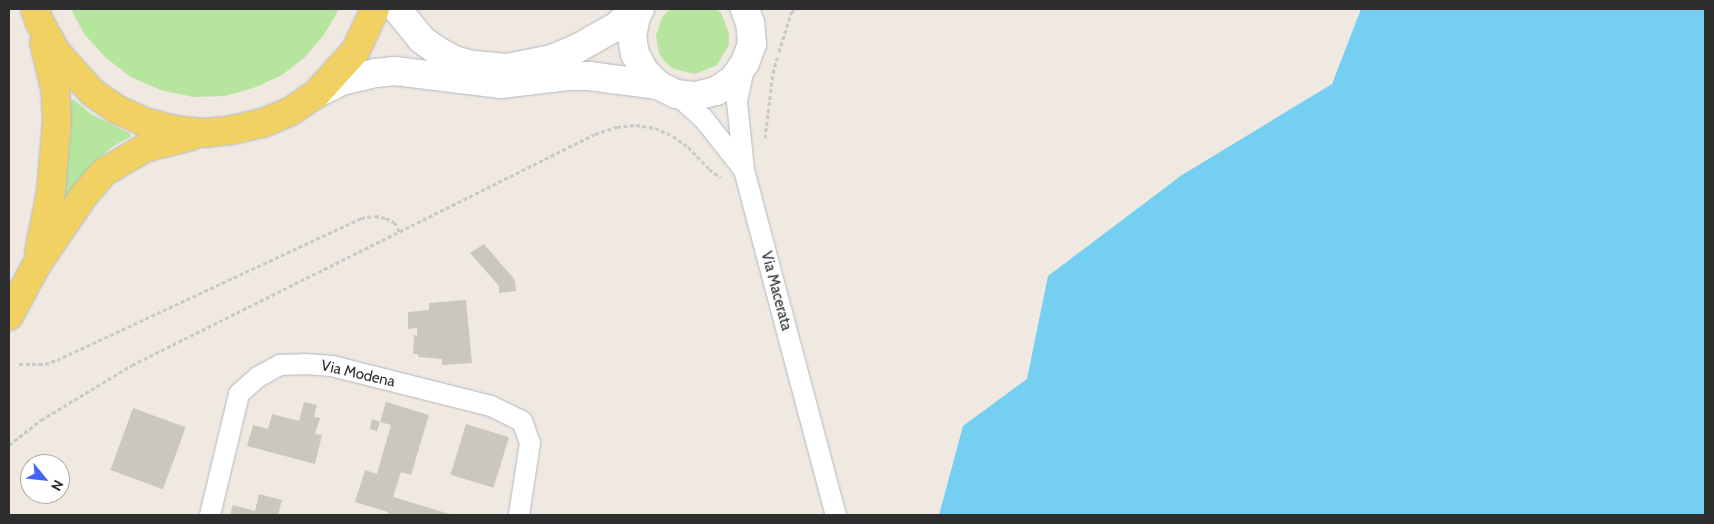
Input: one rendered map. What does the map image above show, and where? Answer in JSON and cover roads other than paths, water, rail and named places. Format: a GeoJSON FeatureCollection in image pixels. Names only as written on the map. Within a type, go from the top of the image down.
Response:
{"type":"FeatureCollection","features":[{"type":"Feature","properties":{"kind":"main road"},"geometry":{"type":"LineString","coordinates":[[316,94],[356,50],[375,9]]}},
{"type":"Feature","properties":{"kind":"main road"},"geometry":{"type":"LineString","coordinates":[[397,9],[421,40],[454,60],[473,65],[507,68],[552,59],[578,48],[616,26],[635,9]]}},
{"type":"Feature","properties":{"kind":"main road"},"geometry":{"type":"LineString","coordinates":[[640,9],[636,16],[632,36],[635,54],[644,71],[667,89]]}},
{"type":"Feature","properties":{"kind":"main road"},"geometry":{"type":"LineString","coordinates":[[9,316],[37,264],[85,194],[104,172],[145,148],[204,133],[232,130],[263,123],[291,111],[316,94],[341,81],[376,73],[395,72],[501,84],[589,76],[667,89],[696,96],[716,91],[732,80],[745,63],[752,44],[750,14]]}},
{"type":"Feature","properties":{"kind":"main road"},"geometry":{"type":"LineString","coordinates":[[37,15],[56,52],[93,93],[118,110],[145,122],[175,130],[204,133]]}},
{"type":"Feature","properties":{"kind":"main road"},"geometry":{"type":"LineString","coordinates":[[37,15],[55,88],[57,121],[51,192],[37,264]]}},
{"type":"Feature","properties":{"kind":"street","name":"Via Macerata"},"geometry":{"type":"LineString","coordinates":[[745,63],[737,102],[736,174],[836,515]]}},
{"type":"Feature","properties":{"kind":"street"},"geometry":{"type":"LineString","coordinates":[[667,89],[703,118],[736,174]]}},
{"type":"Feature","properties":{"kind":"street","name":"Via Modena"},"geometry":{"type":"LineString","coordinates":[[210,515],[239,394],[258,376],[280,365],[304,364],[332,366],[491,406],[522,421],[530,443],[519,515]]}},
{"type":"Feature","properties":{"kind":"water"},"geometry":{"type":"Polygon","coordinates":[[[1361,9],[1705,9],[1705,515],[939,515],[963,426],[1027,379],[1048,276],[1182,175],[1332,84],[1361,9]]]}}]}
